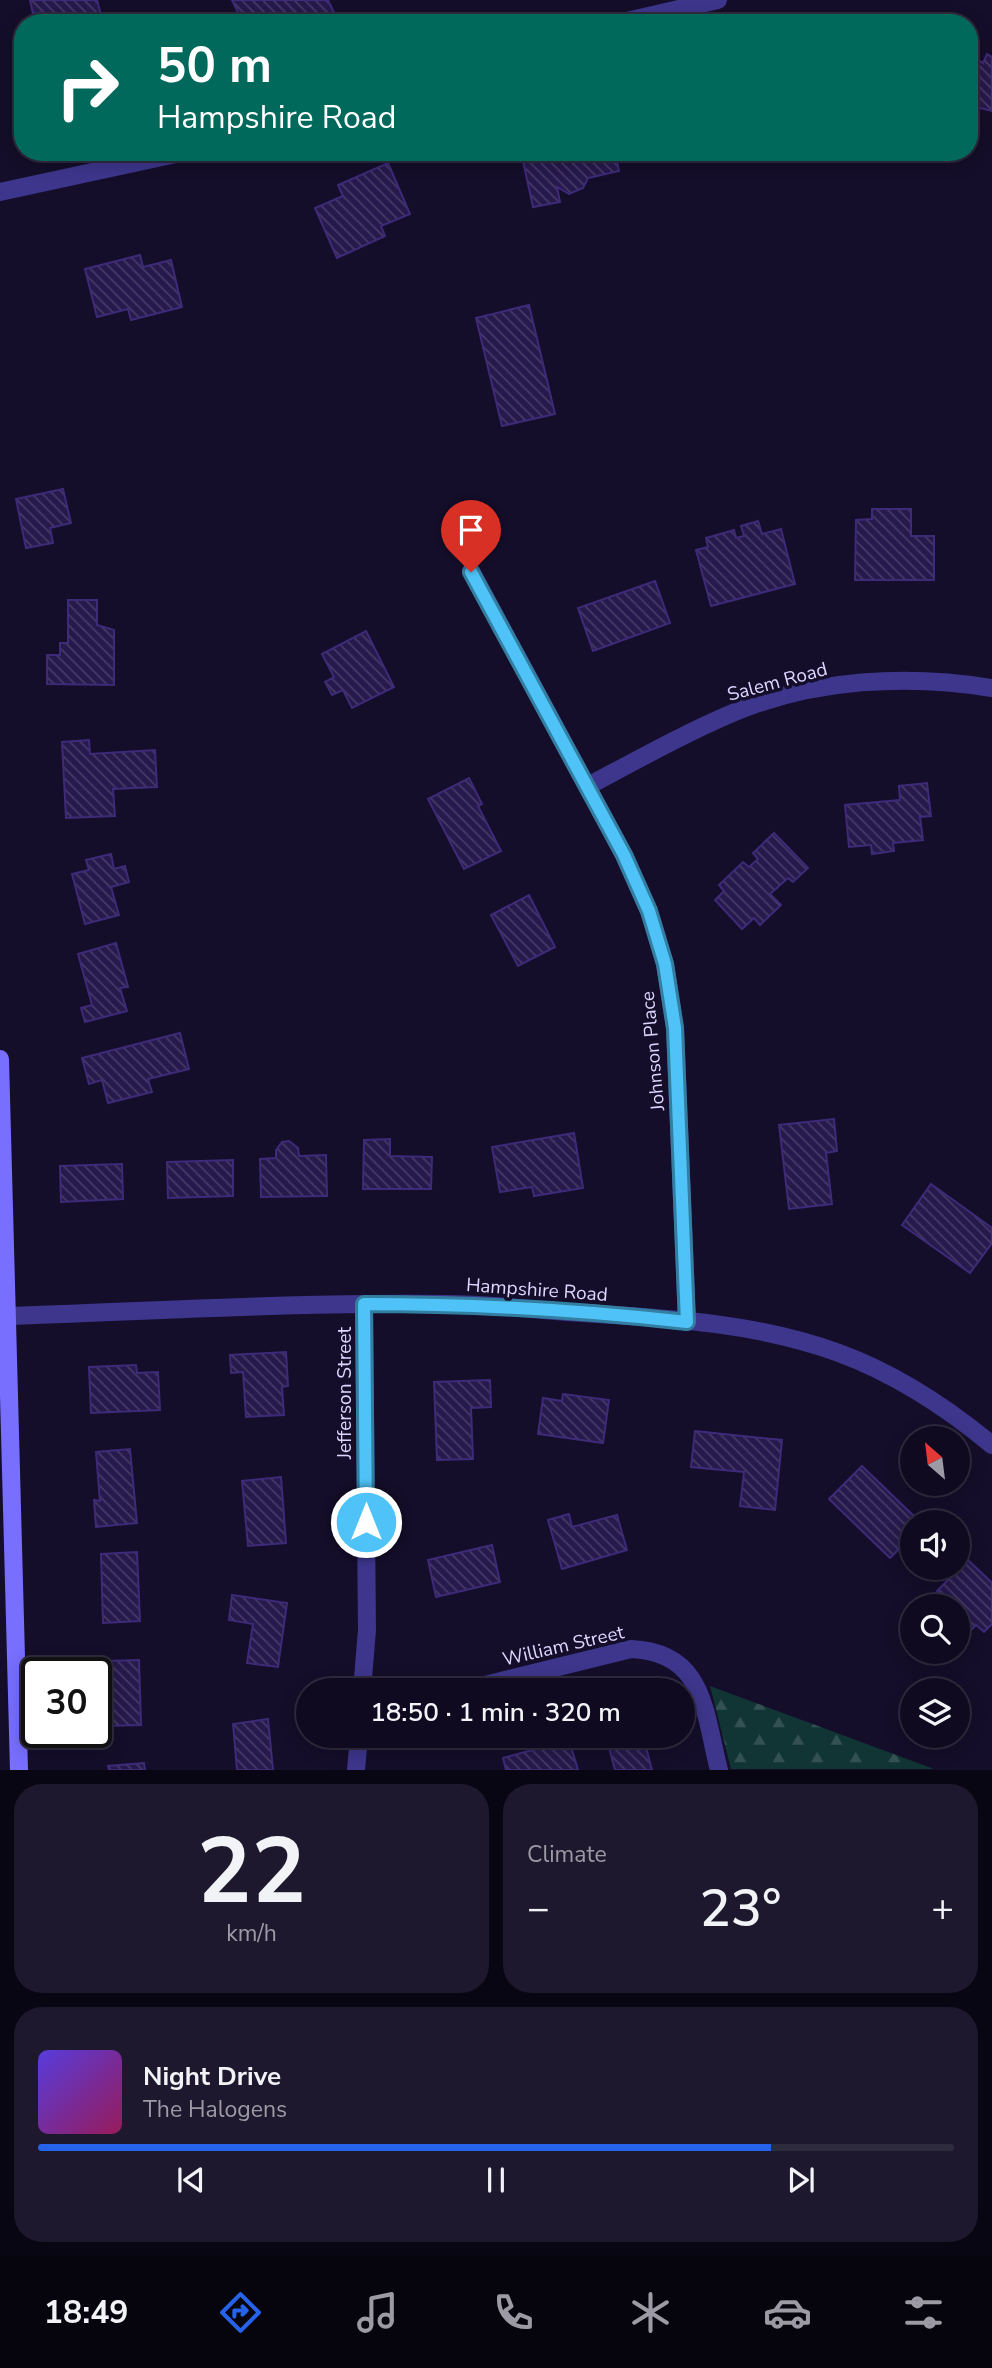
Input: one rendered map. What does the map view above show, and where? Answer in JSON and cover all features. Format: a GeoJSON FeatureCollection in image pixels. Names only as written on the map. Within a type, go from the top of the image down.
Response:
{"type":"FeatureCollection","features":[{"type":"Feature","properties":{"kind":"main road"},"geometry":{"type":"LineString","coordinates":[[0,1059],[7,1316],[5,1464],[19,1769]]}},
{"type":"Feature","properties":{"kind":"street"},"geometry":{"type":"LineString","coordinates":[[657,14],[718,0]]}},
{"type":"Feature","properties":{"kind":"street"},"geometry":{"type":"LineString","coordinates":[[0,192],[143,161]]}},
{"type":"Feature","properties":{"kind":"street","name":"Johnson Place"},"geometry":{"type":"LineString","coordinates":[[471,572],[588,786],[649,911],[665,964],[675,1028],[687,1322]]}},
{"type":"Feature","properties":{"kind":"street","name":"Salem Road"},"geometry":{"type":"LineString","coordinates":[[588,786],[738,711],[795,694],[845,685],[903,680],[962,683],[992,688]]}},
{"type":"Feature","properties":{"kind":"street","name":"Hampshire Road"},"geometry":{"type":"LineString","coordinates":[[7,1316],[364,1304],[449,1304],[628,1315],[687,1322],[781,1336],[838,1353],[893,1377],[952,1412],[992,1445]]}},
{"type":"Feature","properties":{"kind":"street","name":"Jefferson Street"},"geometry":{"type":"LineString","coordinates":[[363,1678],[366,1630],[364,1304]]}},
{"type":"Feature","properties":{"kind":"street","name":"William Street"},"geometry":{"type":"LineString","coordinates":[[514,1678],[631,1649],[649,1650],[669,1656],[687,1670],[692,1678]]}},
{"type":"Feature","properties":{"kind":"street","name":"William Street"},"geometry":{"type":"LineString","coordinates":[[695,1682],[719,1769]]}},
{"type":"Feature","properties":{"kind":"street"},"geometry":{"type":"LineString","coordinates":[[356,1769],[358,1748]]}},
{"type":"Feature","properties":{"kind":"green space"},"geometry":{"type":"Polygon","coordinates":[[[710,1686],[934,1769],[731,1769],[710,1686]]]}},
{"type":"Feature","properties":{"kind":"building"},"geometry":{"type":"Polygon","coordinates":[[[30,0],[97,0],[101,14],[43,12],[33,14],[30,0]]]}},
{"type":"Feature","properties":{"kind":"building"},"geometry":{"type":"Polygon","coordinates":[[[232,0],[328,0],[335,14],[239,14],[232,0]]]}},
{"type":"Feature","properties":{"kind":"building"},"geometry":{"type":"Polygon","coordinates":[[[987,54],[992,57],[992,111],[978,108],[978,60],[983,63],[987,54]]]}},
{"type":"Feature","properties":{"kind":"building"},"geometry":{"type":"Polygon","coordinates":[[[523,161],[617,161],[619,171],[588,178],[583,188],[569,194],[557,187],[560,202],[533,207],[523,161]]]}},
{"type":"Feature","properties":{"kind":"building"},"geometry":{"type":"Polygon","coordinates":[[[388,163],[410,214],[381,226],[385,236],[337,258],[315,208],[343,196],[338,185],[388,163]]]}},
{"type":"Feature","properties":{"kind":"building"},"geometry":{"type":"Polygon","coordinates":[[[140,255],[143,267],[171,260],[182,307],[131,320],[128,309],[97,317],[85,269],[140,255]]]}},
{"type":"Feature","properties":{"kind":"building"},"geometry":{"type":"Polygon","coordinates":[[[529,305],[555,414],[502,426],[476,318],[529,305]]]}},
{"type":"Feature","properties":{"kind":"building"},"geometry":{"type":"Polygon","coordinates":[[[63,489],[71,523],[50,528],[53,543],[26,548],[16,499],[63,489]]]}},
{"type":"Feature","properties":{"kind":"building"},"geometry":{"type":"Polygon","coordinates":[[[872,509],[911,509],[911,536],[934,536],[934,580],[855,580],[856,520],[872,519],[872,509]]]}},
{"type":"Feature","properties":{"kind":"building"},"geometry":{"type":"Polygon","coordinates":[[[758,521],[762,534],[781,529],[795,584],[711,606],[696,550],[708,547],[706,538],[734,530],[736,538],[744,536],[741,526],[758,521]]]}},
{"type":"Feature","properties":{"kind":"building"},"geometry":{"type":"Polygon","coordinates":[[[655,581],[670,623],[593,651],[578,608],[655,581]]]}},
{"type":"Feature","properties":{"kind":"building"},"geometry":{"type":"Polygon","coordinates":[[[68,600],[97,600],[97,625],[114,630],[114,685],[47,684],[47,655],[60,655],[60,643],[68,643],[68,600]]]}},
{"type":"Feature","properties":{"kind":"building"},"geometry":{"type":"Polygon","coordinates":[[[366,631],[394,687],[352,708],[343,690],[332,695],[325,682],[334,677],[322,654],[366,631]]]}},
{"type":"Feature","properties":{"kind":"building"},"geometry":{"type":"Polygon","coordinates":[[[89,740],[90,754],[155,750],[157,787],[113,789],[115,816],[66,818],[62,742],[89,740]]]}},
{"type":"Feature","properties":{"kind":"building"},"geometry":{"type":"Polygon","coordinates":[[[469,778],[482,804],[478,806],[501,851],[464,869],[428,799],[469,778]]]}},
{"type":"Feature","properties":{"kind":"building"},"geometry":{"type":"Polygon","coordinates":[[[927,783],[931,816],[920,817],[923,840],[893,843],[894,851],[872,854],[871,845],[849,847],[845,805],[900,800],[899,786],[927,783]]]}},
{"type":"Feature","properties":{"kind":"building"},"geometry":{"type":"Polygon","coordinates":[[[774,833],[808,868],[793,882],[788,878],[770,894],[781,905],[760,925],[754,918],[742,929],[715,900],[724,891],[719,885],[743,862],[749,867],[758,859],[753,853],[774,833]]]}},
{"type":"Feature","properties":{"kind":"building"},"geometry":{"type":"Polygon","coordinates":[[[111,854],[114,869],[125,866],[129,882],[111,887],[119,915],[85,924],[72,874],[89,870],[86,860],[111,854]]]}},
{"type":"Feature","properties":{"kind":"building"},"geometry":{"type":"Polygon","coordinates":[[[529,895],[555,947],[518,966],[491,915],[529,895]]]}},
{"type":"Feature","properties":{"kind":"building"},"geometry":{"type":"Polygon","coordinates":[[[116,943],[128,987],[120,988],[127,1011],[85,1022],[81,1008],[92,1005],[78,954],[116,943]]]}},
{"type":"Feature","properties":{"kind":"building"},"geometry":{"type":"Polygon","coordinates":[[[180,1033],[189,1069],[148,1079],[152,1092],[108,1103],[102,1080],[89,1084],[82,1058],[180,1033]]]}},
{"type":"Feature","properties":{"kind":"building"},"geometry":{"type":"Polygon","coordinates":[[[834,1119],[837,1151],[826,1153],[832,1204],[789,1209],[779,1125],[834,1119]]]}},
{"type":"Feature","properties":{"kind":"building"},"geometry":{"type":"Polygon","coordinates":[[[574,1133],[583,1188],[534,1196],[532,1187],[500,1192],[492,1147],[574,1133]]]}},
{"type":"Feature","properties":{"kind":"building"},"geometry":{"type":"Polygon","coordinates":[[[390,1139],[390,1156],[432,1157],[431,1189],[363,1189],[364,1140],[390,1139]]]}},
{"type":"Feature","properties":{"kind":"building"},"geometry":{"type":"Polygon","coordinates":[[[289,1141],[298,1148],[299,1156],[326,1155],[327,1196],[261,1197],[260,1159],[276,1158],[276,1150],[282,1142],[289,1141]]]}},
{"type":"Feature","properties":{"kind":"building"},"geometry":{"type":"Polygon","coordinates":[[[233,1160],[233,1196],[168,1198],[167,1162],[233,1160]]]}},
{"type":"Feature","properties":{"kind":"building"},"geometry":{"type":"Polygon","coordinates":[[[122,1164],[123,1199],[61,1202],[60,1166],[122,1164]]]}},
{"type":"Feature","properties":{"kind":"building"},"geometry":{"type":"Polygon","coordinates":[[[931,1184],[992,1228],[992,1243],[970,1273],[902,1225],[931,1184]]]}},
{"type":"Feature","properties":{"kind":"building"},"geometry":{"type":"Polygon","coordinates":[[[286,1352],[288,1386],[282,1387],[284,1415],[246,1417],[243,1372],[231,1373],[230,1355],[286,1352]]]}},
{"type":"Feature","properties":{"kind":"building"},"geometry":{"type":"Polygon","coordinates":[[[136,1365],[137,1373],[158,1372],[160,1410],[91,1413],[89,1367],[136,1365]]]}},
{"type":"Feature","properties":{"kind":"building"},"geometry":{"type":"Polygon","coordinates":[[[490,1380],[491,1407],[471,1408],[473,1459],[437,1460],[434,1382],[490,1380]]]}},
{"type":"Feature","properties":{"kind":"building"},"geometry":{"type":"Polygon","coordinates":[[[563,1394],[609,1400],[603,1443],[538,1434],[543,1398],[562,1401],[563,1394]]]}},
{"type":"Feature","properties":{"kind":"building"},"geometry":{"type":"Polygon","coordinates":[[[695,1431],[782,1440],[775,1510],[740,1506],[744,1472],[691,1467],[695,1431]]]}},
{"type":"Feature","properties":{"kind":"building"},"geometry":{"type":"Polygon","coordinates":[[[130,1449],[137,1523],[96,1527],[94,1500],[100,1501],[96,1452],[130,1449]]]}},
{"type":"Feature","properties":{"kind":"building"},"geometry":{"type":"Polygon","coordinates":[[[862,1466],[908,1510],[900,1510],[900,1548],[890,1558],[829,1499],[862,1466]]]}},
{"type":"Feature","properties":{"kind":"building"},"geometry":{"type":"Polygon","coordinates":[[[281,1477],[286,1543],[248,1546],[242,1481],[281,1477]]]}},
{"type":"Feature","properties":{"kind":"building"},"geometry":{"type":"Polygon","coordinates":[[[569,1514],[572,1527],[617,1515],[627,1550],[562,1569],[548,1520],[569,1514]]]}},
{"type":"Feature","properties":{"kind":"building"},"geometry":{"type":"Polygon","coordinates":[[[492,1545],[500,1582],[436,1597],[428,1560],[492,1545]]]}},
{"type":"Feature","properties":{"kind":"building"},"geometry":{"type":"Polygon","coordinates":[[[137,1552],[140,1621],[103,1623],[101,1554],[137,1552]]]}},
{"type":"Feature","properties":{"kind":"building"},"geometry":{"type":"Polygon","coordinates":[[[970,1562],[992,1583],[992,1624],[984,1632],[976,1625],[970,1631],[970,1594],[940,1594],[937,1591],[948,1580],[970,1580],[970,1562]]]}},
{"type":"Feature","properties":{"kind":"building"},"geometry":{"type":"Polygon","coordinates":[[[232,1595],[287,1603],[278,1667],[247,1663],[253,1624],[229,1620],[232,1595]]]}},
{"type":"Feature","properties":{"kind":"building"},"geometry":{"type":"Polygon","coordinates":[[[139,1660],[141,1725],[112,1726],[112,1661],[139,1660]]]}},
{"type":"Feature","properties":{"kind":"building"},"geometry":{"type":"Polygon","coordinates":[[[268,1719],[273,1770],[237,1770],[233,1724],[268,1719]]]}},
{"type":"Feature","properties":{"kind":"building"},"geometry":{"type":"Polygon","coordinates":[[[540,1748],[571,1748],[578,1770],[506,1770],[503,1758],[540,1748]]]}},
{"type":"Feature","properties":{"kind":"building"},"geometry":{"type":"Polygon","coordinates":[[[609,1748],[646,1748],[652,1770],[615,1770],[609,1748]]]}},
{"type":"Feature","properties":{"kind":"building"},"geometry":{"type":"Polygon","coordinates":[[[144,1763],[145,1770],[109,1770],[108,1766],[144,1763]]]}},
{"type":"Feature","properties":{"kind":"route"},"geometry":{"type":"LineString","coordinates":[[366,1522],[364,1304],[449,1304],[628,1315],[687,1322],[675,1028],[665,964],[649,911],[624,855],[471,572]]}}]}
